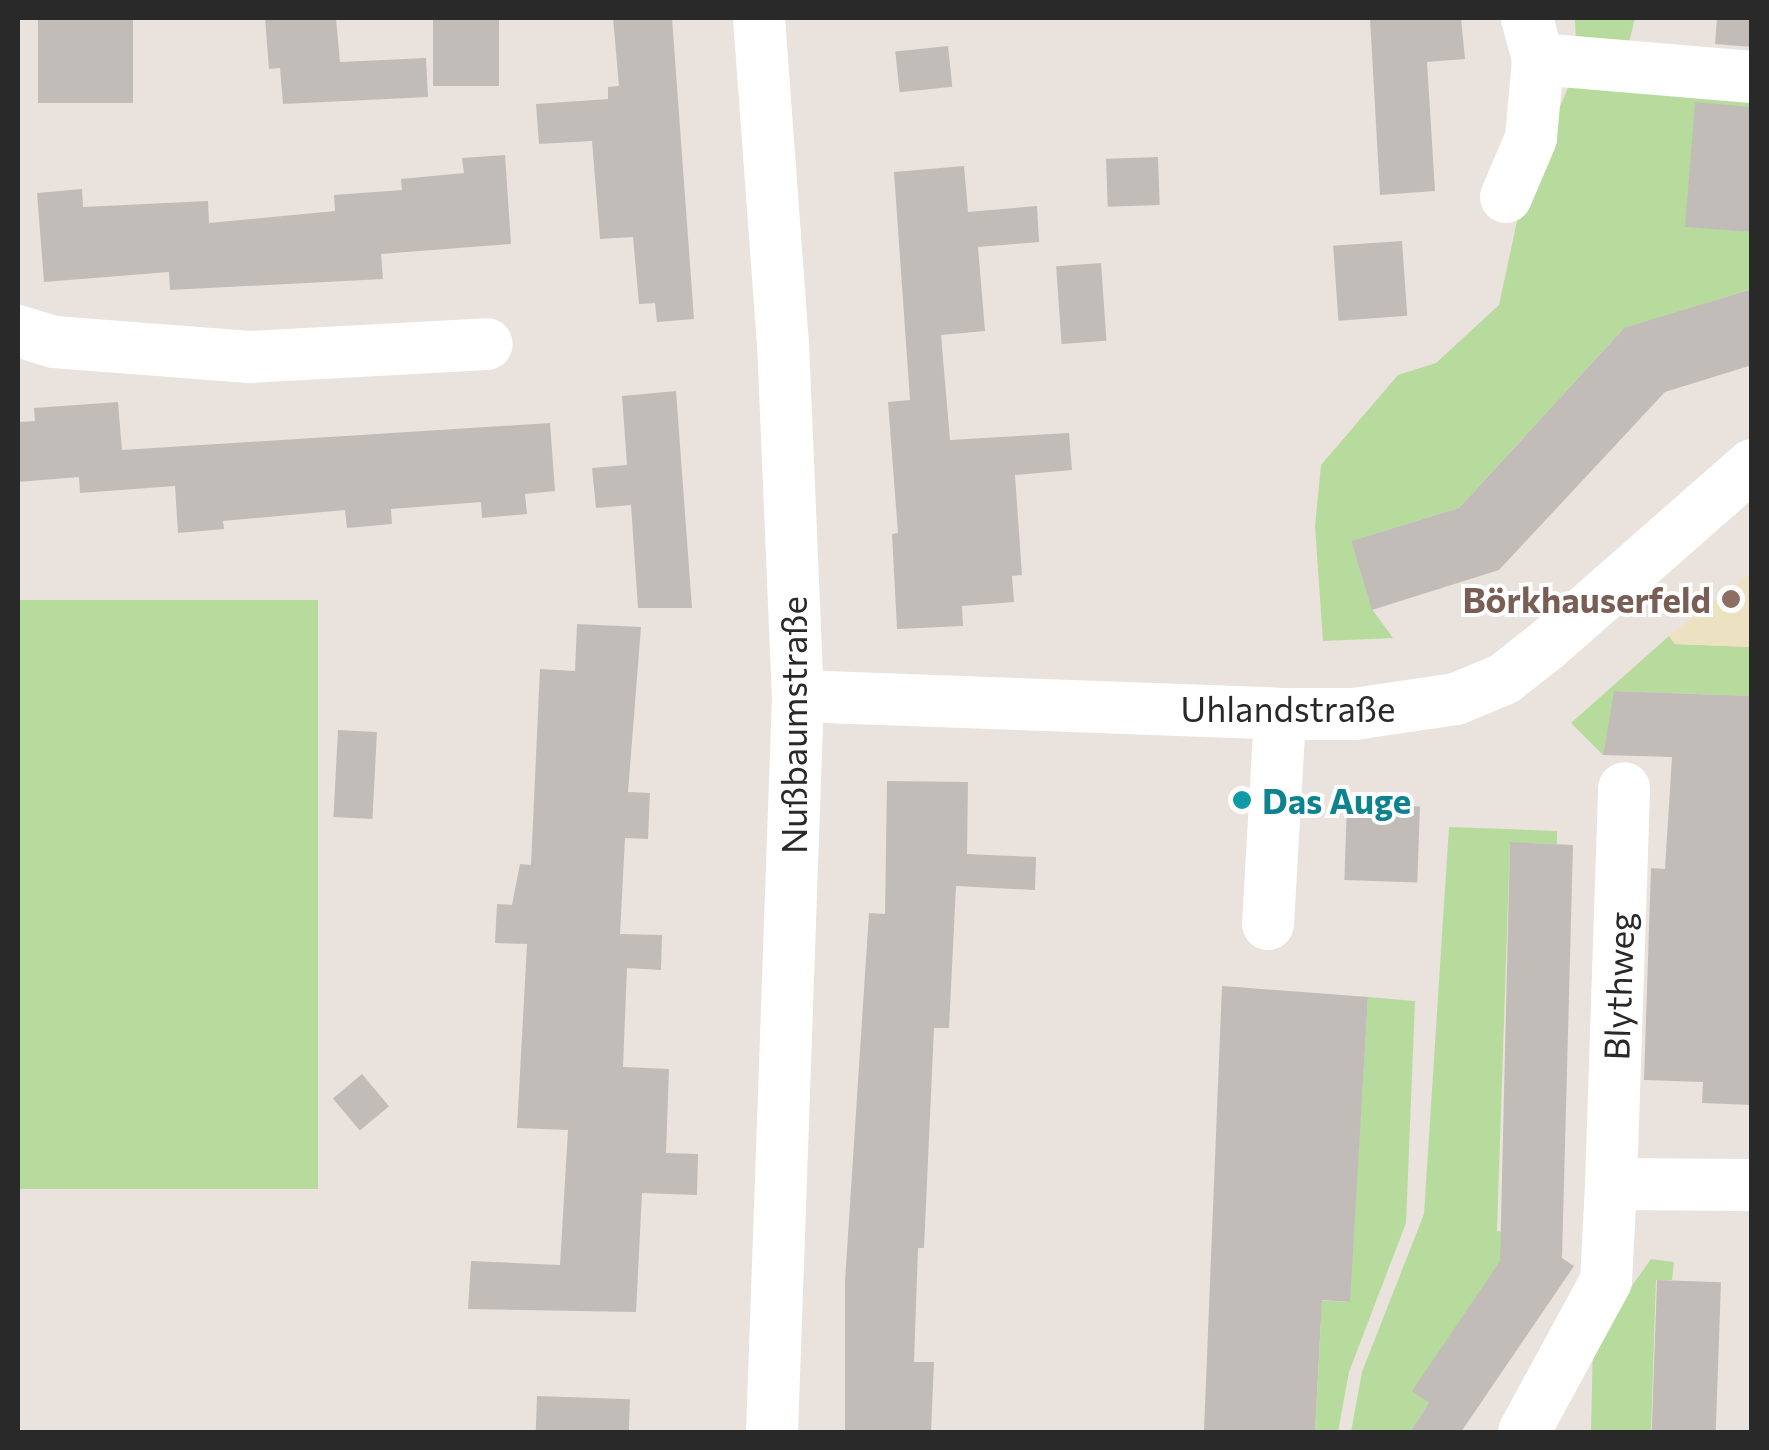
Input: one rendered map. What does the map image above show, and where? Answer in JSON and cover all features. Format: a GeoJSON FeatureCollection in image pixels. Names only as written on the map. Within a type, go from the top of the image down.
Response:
{"type":"FeatureCollection","features":[{"type":"Feature","properties":{"kind":"street","name":"Nußbaumstraße"},"geometry":{"type":"LineString","coordinates":[[759,18],[784,342],[798,696],[772,1432]]}},
{"type":"Feature","properties":{"kind":"street"},"geometry":{"type":"LineString","coordinates":[[1506,197],[1530,138],[1532,38],[1752,77]]}},
{"type":"Feature","properties":{"kind":"street"},"geometry":{"type":"LineString","coordinates":[[18,331],[54,342],[249,357],[487,344]]}},
{"type":"Feature","properties":{"kind":"street","name":"Uhlandstraße"},"geometry":{"type":"LineString","coordinates":[[798,696],[1280,714],[1420,708],[1504,679],[1752,464]]}},
{"type":"Feature","properties":{"kind":"street"},"geometry":{"type":"LineString","coordinates":[[1268,924],[1280,714]]}},
{"type":"Feature","properties":{"kind":"street","name":"Blythweg"},"geometry":{"type":"LineString","coordinates":[[1524,1432],[1606,1281],[1624,788]]}},
{"type":"Feature","properties":{"kind":"street"},"geometry":{"type":"LineString","coordinates":[[1611,1184],[1752,1185]]}},
{"type":"Feature","properties":{"kind":"green space"},"geometry":{"type":"Polygon","coordinates":[[[1575,18],[1635,18],[1628,47],[1576,44],[1575,18]]]}},
{"type":"Feature","properties":{"kind":"green space"},"geometry":{"type":"Polygon","coordinates":[[[1571,80],[1751,96],[1751,289],[1622,330],[1459,508],[1351,541],[1372,609],[1393,638],[1323,641],[1315,526],[1321,465],[1398,375],[1436,363],[1499,305],[1522,198],[1571,80]]]}},
{"type":"Feature","properties":{"kind":"green space"},"geometry":{"type":"Polygon","coordinates":[[[18,600],[318,600],[318,1189],[18,1189],[18,600]]]}},
{"type":"Feature","properties":{"kind":"green space"},"geometry":{"type":"Polygon","coordinates":[[[1669,636],[1675,644],[1751,647],[1751,696],[1615,691],[1603,755],[1571,723],[1669,636]]]}},
{"type":"Feature","properties":{"kind":"green space"},"geometry":{"type":"Polygon","coordinates":[[[1449,827],[1557,831],[1557,844],[1510,843],[1497,1231],[1512,1233],[1511,1246],[1413,1391],[1429,1403],[1410,1432],[1351,1432],[1362,1372],[1424,1214],[1449,827]]]}},
{"type":"Feature","properties":{"kind":"green space"},"geometry":{"type":"Polygon","coordinates":[[[1368,997],[1415,1001],[1406,1223],[1349,1372],[1338,1432],[1315,1432],[1321,1321],[1315,1300],[1349,1302],[1368,997]]]}},
{"type":"Feature","properties":{"kind":"green space"},"geometry":{"type":"Polygon","coordinates":[[[1651,1259],[1674,1262],[1672,1280],[1656,1280],[1651,1432],[1591,1432],[1593,1341],[1651,1259]]]}},
{"type":"Feature","properties":{"kind":"sand","name":"Börkhauserfeld"},"geometry":{"type":"Polygon","coordinates":[[[1751,573],[1751,647],[1675,644],[1669,636],[1751,573]]]}},
{"type":"Feature","properties":{"kind":"building"},"geometry":{"type":"Polygon","coordinates":[[[38,18],[133,18],[133,103],[38,103],[38,18]]]}},
{"type":"Feature","properties":{"kind":"building"},"geometry":{"type":"Polygon","coordinates":[[[265,18],[336,18],[340,62],[426,58],[428,97],[283,104],[280,68],[269,69],[265,18]]]}},
{"type":"Feature","properties":{"kind":"building"},"geometry":{"type":"Polygon","coordinates":[[[433,18],[499,18],[499,86],[433,86],[433,18]]]}},
{"type":"Feature","properties":{"kind":"building"},"geometry":{"type":"Polygon","coordinates":[[[613,18],[672,18],[694,319],[657,322],[655,303],[639,304],[633,237],[600,239],[592,141],[539,144],[536,104],[608,99],[608,87],[619,86],[613,18]]]}},
{"type":"Feature","properties":{"kind":"building"},"geometry":{"type":"Polygon","coordinates":[[[1370,18],[1461,18],[1465,59],[1427,62],[1435,191],[1380,195],[1370,18]]]}},
{"type":"Feature","properties":{"kind":"building"},"geometry":{"type":"Polygon","coordinates":[[[1717,18],[1752,18],[1752,47],[1715,44],[1717,18]]]}},
{"type":"Feature","properties":{"kind":"building"},"geometry":{"type":"Polygon","coordinates":[[[948,46],[952,87],[900,92],[895,52],[948,46]]]}},
{"type":"Feature","properties":{"kind":"building"},"geometry":{"type":"Polygon","coordinates":[[[1695,102],[1752,107],[1752,232],[1685,227],[1695,102]]]}},
{"type":"Feature","properties":{"kind":"building"},"geometry":{"type":"Polygon","coordinates":[[[505,155],[511,244],[381,254],[383,279],[170,290],[169,272],[44,282],[37,193],[82,189],[83,207],[208,201],[209,223],[335,211],[334,195],[402,190],[401,179],[464,173],[462,158],[505,155]]]}},
{"type":"Feature","properties":{"kind":"building"},"geometry":{"type":"Polygon","coordinates":[[[1158,157],[1160,205],[1108,207],[1106,159],[1158,157]]]}},
{"type":"Feature","properties":{"kind":"building"},"geometry":{"type":"Polygon","coordinates":[[[964,166],[968,212],[1037,206],[1039,242],[978,247],[985,331],[941,335],[950,440],[1069,433],[1072,470],[1015,475],[1022,575],[1012,576],[1014,602],[962,606],[963,626],[897,629],[892,534],[898,533],[888,402],[910,400],[894,172],[964,166]]]}},
{"type":"Feature","properties":{"kind":"building"},"geometry":{"type":"Polygon","coordinates":[[[1402,241],[1407,316],[1338,321],[1333,246],[1402,241]]]}},
{"type":"Feature","properties":{"kind":"building"},"geometry":{"type":"Polygon","coordinates":[[[1101,263],[1106,341],[1062,344],[1056,266],[1101,263]]]}},
{"type":"Feature","properties":{"kind":"building"},"geometry":{"type":"Polygon","coordinates":[[[1752,289],[1752,365],[1665,392],[1499,570],[1372,610],[1351,541],[1459,508],[1624,328],[1752,289]]]}},
{"type":"Feature","properties":{"kind":"building"},"geometry":{"type":"Polygon","coordinates":[[[676,391],[692,608],[638,608],[631,505],[596,508],[592,468],[627,465],[622,396],[676,391]]]}},
{"type":"Feature","properties":{"kind":"building"},"geometry":{"type":"Polygon","coordinates":[[[118,402],[122,450],[550,423],[555,491],[525,494],[527,514],[482,518],[481,502],[391,509],[392,524],[347,528],[345,510],[223,521],[224,529],[178,533],[175,486],[80,493],[79,477],[18,482],[18,422],[35,421],[34,408],[118,402]]]}},
{"type":"Feature","properties":{"kind":"building"},"geometry":{"type":"Polygon","coordinates":[[[577,624],[641,627],[628,792],[650,793],[648,839],[625,838],[620,934],[662,935],[661,970],[627,968],[623,1067],[669,1069],[666,1153],[698,1154],[697,1195],[642,1193],[636,1312],[468,1309],[471,1261],[560,1265],[568,1130],[517,1128],[527,944],[495,943],[497,904],[512,905],[520,864],[531,865],[540,669],[575,671],[577,624]]]}},
{"type":"Feature","properties":{"kind":"building"},"geometry":{"type":"Polygon","coordinates":[[[1614,691],[1752,696],[1752,1105],[1702,1103],[1703,1082],[1644,1080],[1651,868],[1665,869],[1672,757],[1603,755],[1614,691]]]}},
{"type":"Feature","properties":{"kind":"building"},"geometry":{"type":"Polygon","coordinates":[[[338,730],[377,732],[372,819],[333,817],[338,730]]]}},
{"type":"Feature","properties":{"kind":"building"},"geometry":{"type":"Polygon","coordinates":[[[887,781],[968,782],[967,854],[1036,857],[1035,890],[956,886],[949,1028],[934,1028],[924,1248],[918,1248],[914,1362],[934,1362],[931,1432],[845,1432],[845,1281],[869,913],[885,914],[887,781]]]}},
{"type":"Feature","properties":{"kind":"building"},"geometry":{"type":"Polygon","coordinates":[[[1347,804],[1420,807],[1417,883],[1344,880],[1347,804]]]}},
{"type":"Feature","properties":{"kind":"building"},"geometry":{"type":"Polygon","coordinates":[[[1510,842],[1573,845],[1562,1258],[1574,1266],[1461,1432],[1410,1432],[1429,1403],[1412,1391],[1500,1261],[1510,842]]]}},
{"type":"Feature","properties":{"kind":"building"},"geometry":{"type":"Polygon","coordinates":[[[1222,986],[1368,997],[1350,1302],[1322,1300],[1315,1432],[1204,1430],[1222,986]]]}},
{"type":"Feature","properties":{"kind":"building"},"geometry":{"type":"Polygon","coordinates":[[[362,1074],[389,1106],[360,1131],[333,1098],[362,1074]]]}},
{"type":"Feature","properties":{"kind":"building"},"geometry":{"type":"Polygon","coordinates":[[[1657,1280],[1721,1282],[1716,1432],[1652,1432],[1657,1280]]]}},
{"type":"Feature","properties":{"kind":"building"},"geometry":{"type":"Polygon","coordinates":[[[537,1396],[630,1399],[629,1432],[536,1432],[537,1396]]]}},
{"type":"Feature","properties":{"kind":"place","name":"Börkhauserfeld"},"geometry":{"type":"Point","coordinates":[1731,599]}},
{"type":"Feature","properties":{"kind":"place","name":"Das Auge"},"geometry":{"type":"Point","coordinates":[1242,800]}}]}
